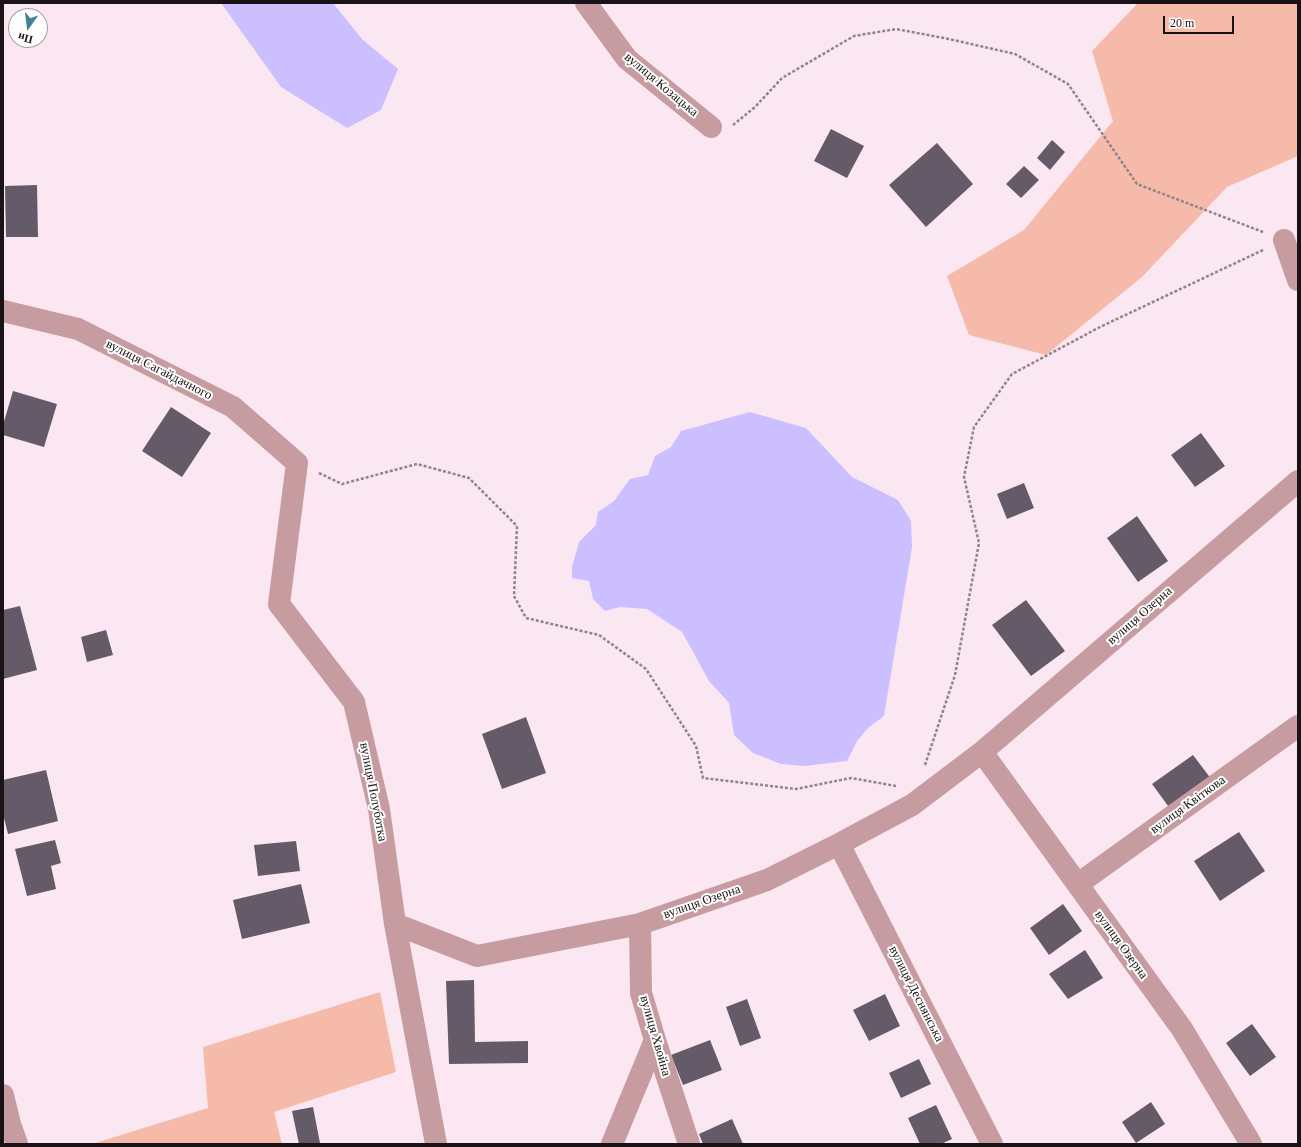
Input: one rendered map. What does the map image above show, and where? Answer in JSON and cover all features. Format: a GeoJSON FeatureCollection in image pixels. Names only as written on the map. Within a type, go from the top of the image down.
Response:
{"type":"FeatureCollection","features":[{"type":"Feature","properties":{"kind":"street","name":"вулиця Козацька"},"geometry":{"type":"LineString","coordinates":[[586,3],[627,59],[711,127]]}},
{"type":"Feature","properties":{"kind":"street"},"geometry":{"type":"LineString","coordinates":[[1284,240],[1298,280]]}},
{"type":"Feature","properties":{"kind":"street","name":"вулиця Сагайдачного"},"geometry":{"type":"LineString","coordinates":[[3,311],[78,329],[233,407],[297,463]]}},
{"type":"Feature","properties":{"kind":"street","name":"вулиця Полуботка"},"geometry":{"type":"LineString","coordinates":[[297,463],[279,604],[354,702],[379,809],[394,924],[436,1144]]}},
{"type":"Feature","properties":{"kind":"street","name":"вулиця Озерна"},"geometry":{"type":"LineString","coordinates":[[394,924],[477,956],[640,924],[767,880],[912,805],[982,752],[1298,481]]}},
{"type":"Feature","properties":{"kind":"street","name":"вулиця Квіткова"},"geometry":{"type":"LineString","coordinates":[[1078,884],[1298,726]]}},
{"type":"Feature","properties":{"kind":"street","name":"вулиця Озерна"},"geometry":{"type":"LineString","coordinates":[[982,752],[1182,1029],[1251,1144]]}},
{"type":"Feature","properties":{"kind":"street","name":"вулиця Деснянська"},"geometry":{"type":"LineString","coordinates":[[839,844],[992,1144]]}},
{"type":"Feature","properties":{"kind":"street","name":"вулиця Хвойна"},"geometry":{"type":"LineString","coordinates":[[640,924],[641,993],[689,1144]]}},
{"type":"Feature","properties":{"kind":"street"},"geometry":{"type":"LineString","coordinates":[[612,1144],[655,1040]]}},
{"type":"Feature","properties":{"kind":"street"},"geometry":{"type":"LineString","coordinates":[[3,1095],[10,1124],[17,1144]]}},
{"type":"Feature","properties":{"kind":"path"},"geometry":{"type":"LineString","coordinates":[[711,127],[735,125],[755,108],[782,78],[854,36],[896,29],[949,39],[1015,54],[1068,84],[1137,184],[1284,240]]}},
{"type":"Feature","properties":{"kind":"path"},"geometry":{"type":"LineString","coordinates":[[924,768],[955,675],[979,543],[964,477],[974,427],[1012,374],[1100,327],[1284,240]]}},
{"type":"Feature","properties":{"kind":"path"},"geometry":{"type":"LineString","coordinates":[[297,463],[342,484],[417,464],[469,478],[517,526],[514,596],[526,618],[599,635],[646,668],[696,746],[703,778],[796,789],[851,778],[917,790],[912,805]]}},
{"type":"Feature","properties":{"kind":"shaded area"},"geometry":{"type":"Polygon","coordinates":[[[221,3],[333,3],[362,39],[398,69],[381,110],[347,128],[281,87],[221,3]]]}},
{"type":"Feature","properties":{"kind":"shaded area"},"geometry":{"type":"Polygon","coordinates":[[[1138,3],[1298,3],[1298,156],[1227,187],[1142,277],[1046,355],[969,335],[947,276],[1024,230],[1113,121],[1092,51],[1138,3]]]}},
{"type":"Feature","properties":{"kind":"shaded area"},"geometry":{"type":"Polygon","coordinates":[[[750,412],[806,428],[852,477],[898,500],[911,521],[912,547],[884,716],[868,728],[857,741],[847,761],[805,766],[781,764],[753,753],[734,735],[729,703],[709,681],[682,632],[647,609],[620,607],[605,611],[593,599],[589,581],[572,578],[572,567],[579,542],[596,525],[598,512],[614,501],[630,479],[648,475],[655,456],[671,447],[681,431],[750,412]]]}},
{"type":"Feature","properties":{"kind":"shaded area"},"geometry":{"type":"Polygon","coordinates":[[[380,992],[396,1072],[274,1112],[282,1144],[92,1144],[208,1108],[203,1047],[380,992]]]}},
{"type":"Feature","properties":{"kind":"building"},"geometry":{"type":"Polygon","coordinates":[[[831,129],[864,146],[847,178],[814,161],[831,129]]]}},
{"type":"Feature","properties":{"kind":"building"},"geometry":{"type":"Polygon","coordinates":[[[1052,140],[1065,152],[1050,170],[1037,158],[1052,140]]]}},
{"type":"Feature","properties":{"kind":"building"},"geometry":{"type":"Polygon","coordinates":[[[937,143],[973,184],[926,227],[889,185],[937,143]]]}},
{"type":"Feature","properties":{"kind":"building"},"geometry":{"type":"Polygon","coordinates":[[[1024,166],[1039,180],[1021,198],[1006,184],[1024,166]]]}},
{"type":"Feature","properties":{"kind":"building"},"geometry":{"type":"Polygon","coordinates":[[[37,185],[38,237],[6,237],[5,186],[37,185]]]}},
{"type":"Feature","properties":{"kind":"building"},"geometry":{"type":"Polygon","coordinates":[[[13,391],[57,404],[44,447],[3,435],[3,425],[13,391]]]}},
{"type":"Feature","properties":{"kind":"building"},"geometry":{"type":"Polygon","coordinates":[[[171,407],[211,433],[182,477],[142,451],[171,407]]]}},
{"type":"Feature","properties":{"kind":"building"},"geometry":{"type":"Polygon","coordinates":[[[1201,433],[1225,466],[1195,487],[1171,455],[1201,433]]]}},
{"type":"Feature","properties":{"kind":"building"},"geometry":{"type":"Polygon","coordinates":[[[1024,483],[1034,508],[1007,519],[997,494],[1024,483]]]}},
{"type":"Feature","properties":{"kind":"building"},"geometry":{"type":"Polygon","coordinates":[[[1137,516],[1168,561],[1138,582],[1107,538],[1137,516]]]}},
{"type":"Feature","properties":{"kind":"building"},"geometry":{"type":"Polygon","coordinates":[[[1026,600],[1065,651],[1031,676],[992,625],[1026,600]]]}},
{"type":"Feature","properties":{"kind":"building"},"geometry":{"type":"Polygon","coordinates":[[[20,606],[37,670],[3,679],[3,610],[20,606]]]}},
{"type":"Feature","properties":{"kind":"building"},"geometry":{"type":"Polygon","coordinates":[[[106,630],[113,655],[87,662],[81,637],[106,630]]]}},
{"type":"Feature","properties":{"kind":"building"},"geometry":{"type":"Polygon","coordinates":[[[526,717],[546,773],[502,789],[482,734],[526,717]]]}},
{"type":"Feature","properties":{"kind":"building"},"geometry":{"type":"Polygon","coordinates":[[[1193,755],[1215,784],[1174,814],[1152,784],[1193,755]]]}},
{"type":"Feature","properties":{"kind":"building"},"geometry":{"type":"Polygon","coordinates":[[[46,770],[58,821],[8,834],[3,814],[3,780],[46,770]]]}},
{"type":"Feature","properties":{"kind":"building"},"geometry":{"type":"Polygon","coordinates":[[[1239,832],[1265,871],[1220,901],[1194,861],[1239,832]]]}},
{"type":"Feature","properties":{"kind":"building"},"geometry":{"type":"Polygon","coordinates":[[[55,840],[61,863],[51,866],[56,889],[27,896],[15,849],[55,840]]]}},
{"type":"Feature","properties":{"kind":"building"},"geometry":{"type":"Polygon","coordinates":[[[296,841],[300,871],[258,876],[254,845],[296,841]]]}},
{"type":"Feature","properties":{"kind":"building"},"geometry":{"type":"Polygon","coordinates":[[[301,884],[310,923],[242,939],[233,900],[301,884]]]}},
{"type":"Feature","properties":{"kind":"building"},"geometry":{"type":"Polygon","coordinates":[[[1063,904],[1082,931],[1049,955],[1030,928],[1063,904]]]}},
{"type":"Feature","properties":{"kind":"building"},"geometry":{"type":"Polygon","coordinates":[[[1085,950],[1103,978],[1068,999],[1049,974],[1085,950]]]}},
{"type":"Feature","properties":{"kind":"building"},"geometry":{"type":"Polygon","coordinates":[[[474,980],[475,1042],[528,1041],[528,1063],[449,1064],[446,981],[474,980]]]}},
{"type":"Feature","properties":{"kind":"building"},"geometry":{"type":"Polygon","coordinates":[[[885,994],[900,1026],[869,1041],[853,1010],[885,994]]]}},
{"type":"Feature","properties":{"kind":"building"},"geometry":{"type":"Polygon","coordinates":[[[747,999],[761,1038],[740,1046],[726,1007],[747,999]]]}},
{"type":"Feature","properties":{"kind":"building"},"geometry":{"type":"Polygon","coordinates":[[[1252,1024],[1276,1057],[1250,1076],[1226,1043],[1252,1024]]]}},
{"type":"Feature","properties":{"kind":"building"},"geometry":{"type":"Polygon","coordinates":[[[710,1040],[722,1070],[683,1085],[671,1055],[710,1040]]]}},
{"type":"Feature","properties":{"kind":"building"},"geometry":{"type":"Polygon","coordinates":[[[919,1059],[931,1084],[901,1098],[889,1073],[919,1059]]]}},
{"type":"Feature","properties":{"kind":"building"},"geometry":{"type":"Polygon","coordinates":[[[1151,1102],[1165,1124],[1136,1143],[1122,1122],[1151,1102]]]}},
{"type":"Feature","properties":{"kind":"building"},"geometry":{"type":"Polygon","coordinates":[[[936,1105],[952,1139],[941,1144],[920,1144],[908,1118],[936,1105]]]}},
{"type":"Feature","properties":{"kind":"building"},"geometry":{"type":"Polygon","coordinates":[[[313,1107],[320,1143],[299,1144],[292,1111],[313,1107]]]}},
{"type":"Feature","properties":{"kind":"building"},"geometry":{"type":"Polygon","coordinates":[[[732,1119],[743,1144],[703,1144],[699,1134],[732,1119]]]}}]}
